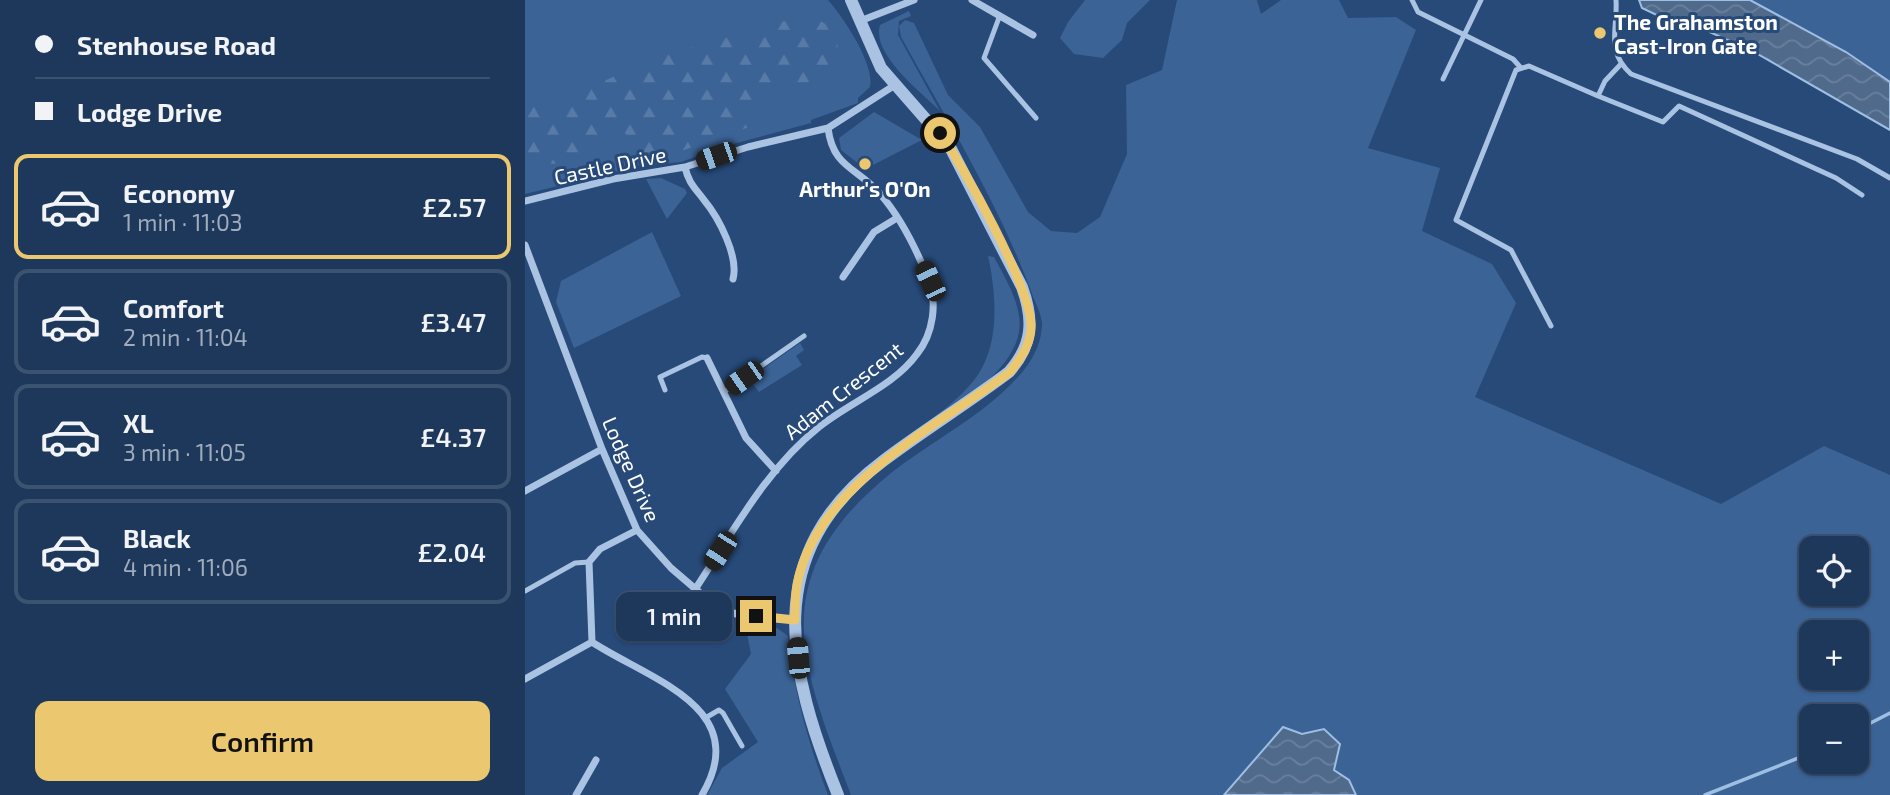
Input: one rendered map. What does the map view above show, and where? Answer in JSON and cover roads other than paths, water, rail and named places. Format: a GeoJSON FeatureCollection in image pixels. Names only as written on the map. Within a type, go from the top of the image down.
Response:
{"type":"FeatureCollection","features":[{"type":"Feature","properties":{"kind":"street"},"geometry":{"type":"LineString","coordinates":[[838,795],[813,731],[804,694],[795,620],[796,593],[804,558],[836,507],[881,462],[1010,372],[1022,357],[1031,327],[1030,309],[1022,287],[950,147],[881,68],[851,0]]}},
{"type":"Feature","properties":{"kind":"street"},"geometry":{"type":"LineString","coordinates":[[860,21],[914,0]]}},
{"type":"Feature","properties":{"kind":"street"},"geometry":{"type":"LineString","coordinates":[[972,0],[1033,35]]}},
{"type":"Feature","properties":{"kind":"street","name":"Castle Drive"},"geometry":{"type":"LineString","coordinates":[[525,201],[613,179],[685,167],[748,147],[828,128],[895,85]]}},
{"type":"Feature","properties":{"kind":"street","name":"Adam Crescent"},"geometry":{"type":"LineString","coordinates":[[694,591],[776,471],[819,427],[909,364],[927,340],[933,311],[930,281],[897,218],[879,193],[833,153],[828,128]]}},
{"type":"Feature","properties":{"kind":"street"},"geometry":{"type":"LineString","coordinates":[[685,167],[691,185],[712,212],[737,267],[733,279]]}},
{"type":"Feature","properties":{"kind":"street"},"geometry":{"type":"LineString","coordinates":[[843,277],[874,232],[897,218]]}},
{"type":"Feature","properties":{"kind":"street","name":"Lodge Drive"},"geometry":{"type":"LineString","coordinates":[[525,246],[602,449],[637,530],[694,591],[713,604],[736,614],[795,620]]}},
{"type":"Feature","properties":{"kind":"street"},"geometry":{"type":"LineString","coordinates":[[707,358],[751,446],[776,471]]}},
{"type":"Feature","properties":{"kind":"street"},"geometry":{"type":"LineString","coordinates":[[525,491],[602,449]]}},
{"type":"Feature","properties":{"kind":"street"},"geometry":{"type":"LineString","coordinates":[[592,642],[589,562],[600,549],[637,530]]}},
{"type":"Feature","properties":{"kind":"street"},"geometry":{"type":"LineString","coordinates":[[525,679],[592,642]]}},
{"type":"Feature","properties":{"kind":"street"},"geometry":{"type":"LineString","coordinates":[[592,642],[691,701],[707,717],[714,739],[715,761],[711,779],[702,795]]}},
{"type":"Feature","properties":{"kind":"street"},"geometry":{"type":"LineString","coordinates":[[576,795],[596,760]]}},
{"type":"Feature","properties":{"kind":"lane"},"geometry":{"type":"LineString","coordinates":[[1412,0],[1417,12],[1513,59],[1521,68]]}},
{"type":"Feature","properties":{"kind":"lane"},"geometry":{"type":"LineString","coordinates":[[1443,79],[1481,0]]}},
{"type":"Feature","properties":{"kind":"lane"},"geometry":{"type":"LineString","coordinates":[[1616,0],[1614,50],[1621,64],[1648,82],[1667,86],[1857,159],[1890,178]]}},
{"type":"Feature","properties":{"kind":"lane"},"geometry":{"type":"LineString","coordinates":[[1000,15],[984,58],[1036,118]]}},
{"type":"Feature","properties":{"kind":"lane"},"geometry":{"type":"LineString","coordinates":[[1598,96],[1605,81],[1621,64]]}},
{"type":"Feature","properties":{"kind":"lane"},"geometry":{"type":"LineString","coordinates":[[1551,326],[1511,250],[1456,220],[1516,70],[1529,66],[1663,122],[1679,106],[1836,177],[1862,195]]}},
{"type":"Feature","properties":{"kind":"lane"},"geometry":{"type":"LineString","coordinates":[[724,392],[804,336]]}},
{"type":"Feature","properties":{"kind":"lane"},"geometry":{"type":"LineString","coordinates":[[665,390],[660,377],[702,357],[707,358]]}},
{"type":"Feature","properties":{"kind":"lane"},"geometry":{"type":"LineString","coordinates":[[525,591],[575,563],[589,562]]}},
{"type":"Feature","properties":{"kind":"lane"},"geometry":{"type":"LineString","coordinates":[[707,717],[719,710],[723,713],[743,746]]}},
{"type":"Feature","properties":{"kind":"water"},"geometry":{"type":"Polygon","coordinates":[[[1639,0],[1750,0],[1846,52],[1890,82],[1890,130],[1754,52],[1692,24],[1665,19],[1642,8],[1639,0]]]}},
{"type":"Feature","properties":{"kind":"water"},"geometry":{"type":"Polygon","coordinates":[[[1283,727],[1302,734],[1324,729],[1340,744],[1334,770],[1349,780],[1356,795],[1224,795],[1283,727]]]}},
{"type":"Feature","properties":{"kind":"waterway"},"geometry":{"type":"LineString","coordinates":[[1869,724],[1890,713]]}},
{"type":"Feature","properties":{"kind":"waterway"},"geometry":{"type":"LineString","coordinates":[[1705,795],[1799,758]]}},
{"type":"Feature","properties":{"kind":"place","name":"The Grahamston Cast-Iron Gate"},"geometry":{"type":"Point","coordinates":[1600,33]}},
{"type":"Feature","properties":{"kind":"place","name":"Arthur's O'On"},"geometry":{"type":"Point","coordinates":[865,164]}}]}
